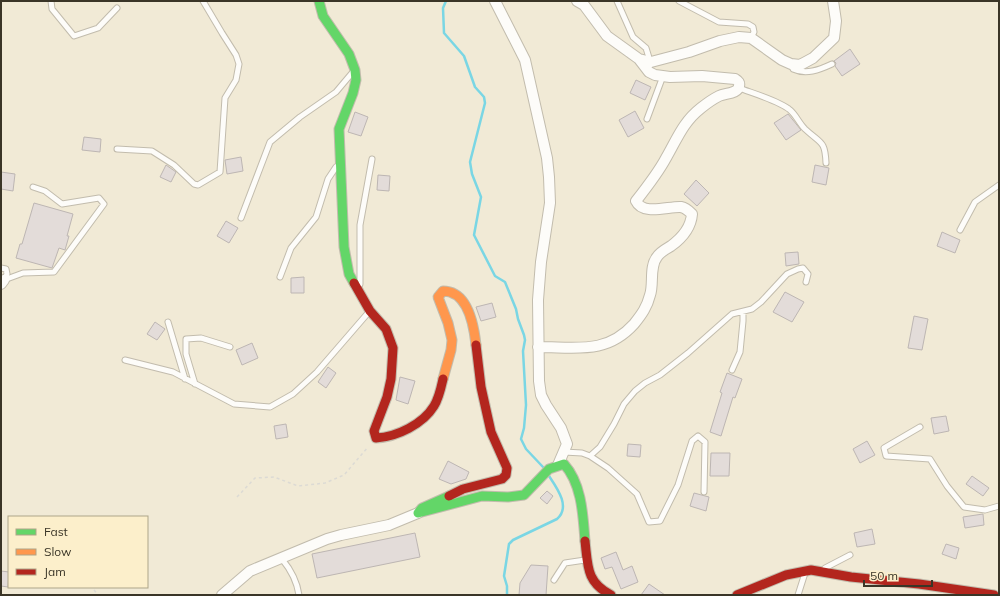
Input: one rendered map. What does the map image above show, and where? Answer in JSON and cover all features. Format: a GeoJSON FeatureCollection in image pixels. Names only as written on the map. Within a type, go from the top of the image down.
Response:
{"type":"FeatureCollection","features":[{"type":"Feature","properties":{"kind":"street"},"geometry":{"type":"LineString","coordinates":[[319,1],[322,14],[329,27],[345,46],[352,59],[355,69],[356,80],[353,94],[341,119],[339,129],[344,247],[349,274],[370,311],[386,329],[394,348],[391,379],[387,397],[374,431],[376,438],[386,438],[414,425],[428,415],[435,404],[441,391],[452,342],[451,331],[438,297],[443,291],[450,291],[459,296],[467,310],[474,329],[481,387],[491,432],[507,468],[506,475],[502,479],[463,489],[422,508],[418,514]]}},
{"type":"Feature","properties":{"kind":"street"},"geometry":{"type":"LineString","coordinates":[[222,595],[250,572],[327,539],[389,525],[418,514],[482,496],[508,497],[524,495],[550,469],[564,452],[567,444],[564,434],[541,395],[538,347],[538,300],[541,262],[550,203],[550,177],[543,137],[525,60],[495,1]]}},
{"type":"Feature","properties":{"kind":"street"},"geometry":{"type":"LineString","coordinates":[[538,347],[592,348],[602,345],[615,340],[627,331],[644,312],[652,292],[654,261],[660,253],[680,240],[688,229],[692,214],[687,209],[681,207],[656,209],[647,208],[636,201],[666,159],[680,131],[688,120],[701,107],[720,95],[734,92],[739,88],[740,84],[735,79],[702,76],[663,76],[655,75],[649,72],[639,59],[607,36],[584,5],[577,1]]}},
{"type":"Feature","properties":{"kind":"street"},"geometry":{"type":"LineString","coordinates":[[639,59],[651,62],[689,52],[720,41],[739,38],[752,38],[782,60],[791,64],[800,64],[813,58],[834,38],[836,21],[833,1]]}},
{"type":"Feature","properties":{"kind":"street"},"geometry":{"type":"LineString","coordinates":[[550,469],[564,464],[573,474],[578,490],[585,539],[586,560],[591,575],[598,587],[611,595]]}},
{"type":"Feature","properties":{"kind":"street"},"geometry":{"type":"LineString","coordinates":[[737,595],[786,575],[806,571],[818,571],[851,577],[919,584],[994,595]]}},
{"type":"Feature","properties":{"kind":"lane"},"geometry":{"type":"LineString","coordinates":[[51,1],[52,10],[74,36],[98,28],[117,8]]}},
{"type":"Feature","properties":{"kind":"lane"},"geometry":{"type":"LineString","coordinates":[[116,149],[152,151],[174,165],[194,184],[198,184],[220,172],[225,98],[236,80],[239,64],[236,54],[203,1]]}},
{"type":"Feature","properties":{"kind":"lane"},"geometry":{"type":"LineString","coordinates":[[617,1],[633,37],[646,48],[651,62]]}},
{"type":"Feature","properties":{"kind":"lane"},"geometry":{"type":"LineString","coordinates":[[679,1],[719,22],[748,24],[753,27],[754,32],[752,38]]}},
{"type":"Feature","properties":{"kind":"lane"},"geometry":{"type":"LineString","coordinates":[[791,64],[793,69],[800,72],[819,70],[832,64]]}},
{"type":"Feature","properties":{"kind":"lane"},"geometry":{"type":"LineString","coordinates":[[241,218],[270,142],[300,117],[336,92],[355,69]]}},
{"type":"Feature","properties":{"kind":"lane"},"geometry":{"type":"LineString","coordinates":[[647,119],[663,76]]}},
{"type":"Feature","properties":{"kind":"lane"},"geometry":{"type":"LineString","coordinates":[[739,88],[784,105],[791,110],[804,128],[823,144],[826,163]]}},
{"type":"Feature","properties":{"kind":"lane"},"geometry":{"type":"LineString","coordinates":[[360,293],[360,226],[372,159]]}},
{"type":"Feature","properties":{"kind":"lane"},"geometry":{"type":"LineString","coordinates":[[280,277],[292,248],[316,217],[328,179],[340,161]]}},
{"type":"Feature","properties":{"kind":"lane"},"geometry":{"type":"LineString","coordinates":[[960,230],[975,202],[999,185]]}},
{"type":"Feature","properties":{"kind":"lane"},"geometry":{"type":"LineString","coordinates":[[3,282],[23,273],[54,272],[104,204],[99,198],[62,204],[45,191],[33,187]]}},
{"type":"Feature","properties":{"kind":"lane"},"geometry":{"type":"LineString","coordinates":[[1,268],[6,269],[7,274],[3,282]]}},
{"type":"Feature","properties":{"kind":"lane"},"geometry":{"type":"LineString","coordinates":[[590,456],[600,447],[624,404],[635,391],[645,383],[660,375],[688,353],[732,314],[752,309],[761,302],[787,274],[803,268],[808,274],[806,282]]}},
{"type":"Feature","properties":{"kind":"lane"},"geometry":{"type":"LineString","coordinates":[[125,360],[173,372],[234,404],[270,407],[293,394],[317,372],[370,311]]}},
{"type":"Feature","properties":{"kind":"lane"},"geometry":{"type":"LineString","coordinates":[[732,370],[740,352],[743,312]]}},
{"type":"Feature","properties":{"kind":"lane"},"geometry":{"type":"LineString","coordinates":[[168,322],[185,379]]}},
{"type":"Feature","properties":{"kind":"lane"},"geometry":{"type":"LineString","coordinates":[[195,384],[186,354],[186,339],[201,338],[230,347]]}},
{"type":"Feature","properties":{"kind":"lane"},"geometry":{"type":"LineString","coordinates":[[920,427],[884,448],[886,456],[930,459],[947,486],[964,507],[985,510],[999,506]]}},
{"type":"Feature","properties":{"kind":"lane"},"geometry":{"type":"LineString","coordinates":[[564,452],[582,453],[590,456],[608,468],[637,494],[649,522],[660,521],[678,485],[692,441],[698,436],[705,442],[704,492]]}},
{"type":"Feature","properties":{"kind":"lane"},"geometry":{"type":"LineString","coordinates":[[818,571],[850,555]]}},
{"type":"Feature","properties":{"kind":"lane"},"geometry":{"type":"LineString","coordinates":[[282,559],[291,572],[297,585],[299,595]]}},
{"type":"Feature","properties":{"kind":"lane"},"geometry":{"type":"LineString","coordinates":[[554,580],[565,563],[586,560]]}},
{"type":"Feature","properties":{"kind":"lane"},"geometry":{"type":"LineString","coordinates":[[798,595],[806,571]]}},
{"type":"Feature","properties":{"kind":"path"},"geometry":{"type":"LineString","coordinates":[[237,497],[255,478],[274,477],[298,486],[326,483],[344,475],[376,438]]}},
{"type":"Feature","properties":{"kind":"path"},"geometry":{"type":"LineString","coordinates":[[94,590],[98,595]]}},
{"type":"Feature","properties":{"kind":"building"},"geometry":{"type":"Polygon","coordinates":[[[850,49],[860,64],[842,76],[835,66],[836,63],[834,61],[850,49]]]}},
{"type":"Feature","properties":{"kind":"building"},"geometry":{"type":"Polygon","coordinates":[[[636,80],[651,87],[645,100],[630,93],[636,80]]]}},
{"type":"Feature","properties":{"kind":"building"},"geometry":{"type":"Polygon","coordinates":[[[635,111],[644,128],[628,137],[619,120],[635,111]]]}},
{"type":"Feature","properties":{"kind":"building"},"geometry":{"type":"Polygon","coordinates":[[[355,112],[368,117],[361,136],[348,132],[355,112]]]}},
{"type":"Feature","properties":{"kind":"building"},"geometry":{"type":"Polygon","coordinates":[[[788,114],[801,130],[786,140],[774,123],[788,114]]]}},
{"type":"Feature","properties":{"kind":"building"},"geometry":{"type":"Polygon","coordinates":[[[84,137],[101,139],[100,152],[82,150],[84,137]]]}},
{"type":"Feature","properties":{"kind":"building"},"geometry":{"type":"Polygon","coordinates":[[[241,157],[243,171],[227,174],[225,160],[241,157]]]}},
{"type":"Feature","properties":{"kind":"building"},"geometry":{"type":"Polygon","coordinates":[[[166,165],[176,172],[171,182],[160,177],[166,165]]]}},
{"type":"Feature","properties":{"kind":"building"},"geometry":{"type":"Polygon","coordinates":[[[815,165],[829,168],[826,185],[812,182],[815,165]]]}},
{"type":"Feature","properties":{"kind":"building"},"geometry":{"type":"Polygon","coordinates":[[[1,172],[15,174],[13,191],[1,189],[1,172]]]}},
{"type":"Feature","properties":{"kind":"building"},"geometry":{"type":"Polygon","coordinates":[[[378,175],[390,176],[389,191],[377,190],[378,175]]]}},
{"type":"Feature","properties":{"kind":"building"},"geometry":{"type":"Polygon","coordinates":[[[696,180],[709,193],[697,206],[684,194],[696,180]]]}},
{"type":"Feature","properties":{"kind":"building"},"geometry":{"type":"Polygon","coordinates":[[[34,203],[73,214],[65,250],[59,248],[52,268],[16,258],[20,244],[22,244],[34,203]]]}},
{"type":"Feature","properties":{"kind":"building"},"geometry":{"type":"Polygon","coordinates":[[[226,221],[238,228],[229,243],[217,236],[226,221]]]}},
{"type":"Feature","properties":{"kind":"building"},"geometry":{"type":"Polygon","coordinates":[[[942,232],[960,240],[955,253],[937,246],[942,232]]]}},
{"type":"Feature","properties":{"kind":"building"},"geometry":{"type":"Polygon","coordinates":[[[798,252],[799,264],[786,266],[785,253],[798,252]]]}},
{"type":"Feature","properties":{"kind":"building"},"geometry":{"type":"Polygon","coordinates":[[[304,277],[304,293],[291,293],[291,278],[304,277]]]}},
{"type":"Feature","properties":{"kind":"building"},"geometry":{"type":"Polygon","coordinates":[[[785,292],[804,302],[792,322],[773,312],[785,292]]]}},
{"type":"Feature","properties":{"kind":"building"},"geometry":{"type":"Polygon","coordinates":[[[492,303],[496,317],[481,321],[476,307],[492,303]]]}},
{"type":"Feature","properties":{"kind":"building"},"geometry":{"type":"Polygon","coordinates":[[[914,316],[928,319],[922,350],[908,348],[914,316]]]}},
{"type":"Feature","properties":{"kind":"building"},"geometry":{"type":"Polygon","coordinates":[[[155,322],[165,329],[157,340],[147,334],[155,322]]]}},
{"type":"Feature","properties":{"kind":"building"},"geometry":{"type":"Polygon","coordinates":[[[252,343],[258,358],[242,365],[236,350],[252,343]]]}},
{"type":"Feature","properties":{"kind":"building"},"geometry":{"type":"Polygon","coordinates":[[[328,367],[336,373],[326,388],[318,382],[328,367]]]}},
{"type":"Feature","properties":{"kind":"building"},"geometry":{"type":"Polygon","coordinates":[[[727,373],[742,379],[735,398],[733,397],[721,436],[710,432],[722,393],[720,392],[727,373]]]}},
{"type":"Feature","properties":{"kind":"building"},"geometry":{"type":"Polygon","coordinates":[[[400,377],[415,381],[408,404],[396,400],[400,377]]]}},
{"type":"Feature","properties":{"kind":"building"},"geometry":{"type":"Polygon","coordinates":[[[946,416],[949,431],[934,434],[931,418],[946,416]]]}},
{"type":"Feature","properties":{"kind":"building"},"geometry":{"type":"Polygon","coordinates":[[[286,424],[288,437],[276,439],[274,426],[286,424]]]}},
{"type":"Feature","properties":{"kind":"building"},"geometry":{"type":"Polygon","coordinates":[[[867,441],[875,455],[860,463],[853,449],[867,441]]]}},
{"type":"Feature","properties":{"kind":"building"},"geometry":{"type":"Polygon","coordinates":[[[628,444],[641,445],[640,457],[627,456],[628,444]]]}},
{"type":"Feature","properties":{"kind":"building"},"geometry":{"type":"Polygon","coordinates":[[[711,453],[730,453],[729,476],[710,476],[711,453]]]}},
{"type":"Feature","properties":{"kind":"building"},"geometry":{"type":"Polygon","coordinates":[[[448,461],[469,472],[466,479],[451,484],[439,479],[448,461]]]}},
{"type":"Feature","properties":{"kind":"building"},"geometry":{"type":"Polygon","coordinates":[[[972,476],[989,488],[983,496],[966,484],[972,476]]]}},
{"type":"Feature","properties":{"kind":"building"},"geometry":{"type":"Polygon","coordinates":[[[547,491],[553,496],[547,504],[540,498],[547,491]]]}},
{"type":"Feature","properties":{"kind":"building"},"geometry":{"type":"Polygon","coordinates":[[[694,493],[709,497],[706,511],[690,506],[694,493]]]}},
{"type":"Feature","properties":{"kind":"building"},"geometry":{"type":"Polygon","coordinates":[[[983,514],[984,525],[965,528],[963,517],[983,514]]]}},
{"type":"Feature","properties":{"kind":"building"},"geometry":{"type":"Polygon","coordinates":[[[872,529],[875,544],[857,547],[854,533],[872,529]]]}},
{"type":"Feature","properties":{"kind":"building"},"geometry":{"type":"Polygon","coordinates":[[[415,533],[420,557],[317,578],[312,554],[415,533]]]}},
{"type":"Feature","properties":{"kind":"building"},"geometry":{"type":"Polygon","coordinates":[[[946,544],[959,548],[956,559],[942,554],[946,544]]]}},
{"type":"Feature","properties":{"kind":"building"},"geometry":{"type":"Polygon","coordinates":[[[616,552],[623,570],[632,566],[638,582],[621,589],[612,567],[605,569],[601,558],[616,552]]]}},
{"type":"Feature","properties":{"kind":"building"},"geometry":{"type":"Polygon","coordinates":[[[531,565],[548,566],[546,595],[519,595],[520,583],[531,565]]]}},
{"type":"Feature","properties":{"kind":"building"},"geometry":{"type":"Polygon","coordinates":[[[1,571],[8,572],[8,587],[1,586],[1,571]]]}},
{"type":"Feature","properties":{"kind":"building"},"geometry":{"type":"Polygon","coordinates":[[[649,584],[665,595],[641,595],[649,584]]]}},
{"type":"Feature","properties":{"kind":"waterway"},"geometry":{"type":"LineString","coordinates":[[446,1],[443,8],[444,33],[464,56],[475,87],[484,97],[485,103],[470,162],[472,174],[481,197],[474,235],[495,276],[505,282],[516,309],[524,335],[525,340],[523,351],[526,405],[524,428],[521,439],[526,449],[543,467]]}},
{"type":"Feature","properties":{"kind":"waterway"},"geometry":{"type":"LineString","coordinates":[[507,595],[507,586],[504,576],[509,544],[513,540],[557,519],[563,509],[563,503],[559,492],[549,476]]}},
{"type":"Feature","properties":{"kind":"traffic: fast"},"geometry":{"type":"LineString","coordinates":[[319,1],[323,16],[349,54],[355,70],[356,80],[353,93],[339,129],[344,247],[349,274],[354,283]]}},
{"type":"Feature","properties":{"kind":"traffic: fast"},"geometry":{"type":"LineString","coordinates":[[449,496],[422,508],[418,513],[482,496],[508,497],[524,495],[549,469],[564,464],[575,481],[578,490],[582,510],[585,541]]}},
{"type":"Feature","properties":{"kind":"traffic: slow"},"geometry":{"type":"LineString","coordinates":[[443,379],[451,350],[452,340],[448,323],[438,297],[443,291],[452,293],[464,303],[474,329],[476,345]]}},
{"type":"Feature","properties":{"kind":"traffic: jam"},"geometry":{"type":"LineString","coordinates":[[354,283],[370,311],[386,329],[393,348],[391,379],[387,397],[374,431],[376,438],[401,432],[416,424],[429,413],[436,403],[443,379]]}},
{"type":"Feature","properties":{"kind":"traffic: jam"},"geometry":{"type":"LineString","coordinates":[[449,496],[463,489],[502,479],[506,475],[507,468],[491,432],[481,387],[476,345]]}},
{"type":"Feature","properties":{"kind":"traffic: jam"},"geometry":{"type":"LineString","coordinates":[[585,541],[588,566],[593,579],[597,585],[611,595]]}},
{"type":"Feature","properties":{"kind":"traffic: jam"},"geometry":{"type":"LineString","coordinates":[[737,595],[786,575],[811,570],[851,577],[919,584],[994,595]]}}]}
